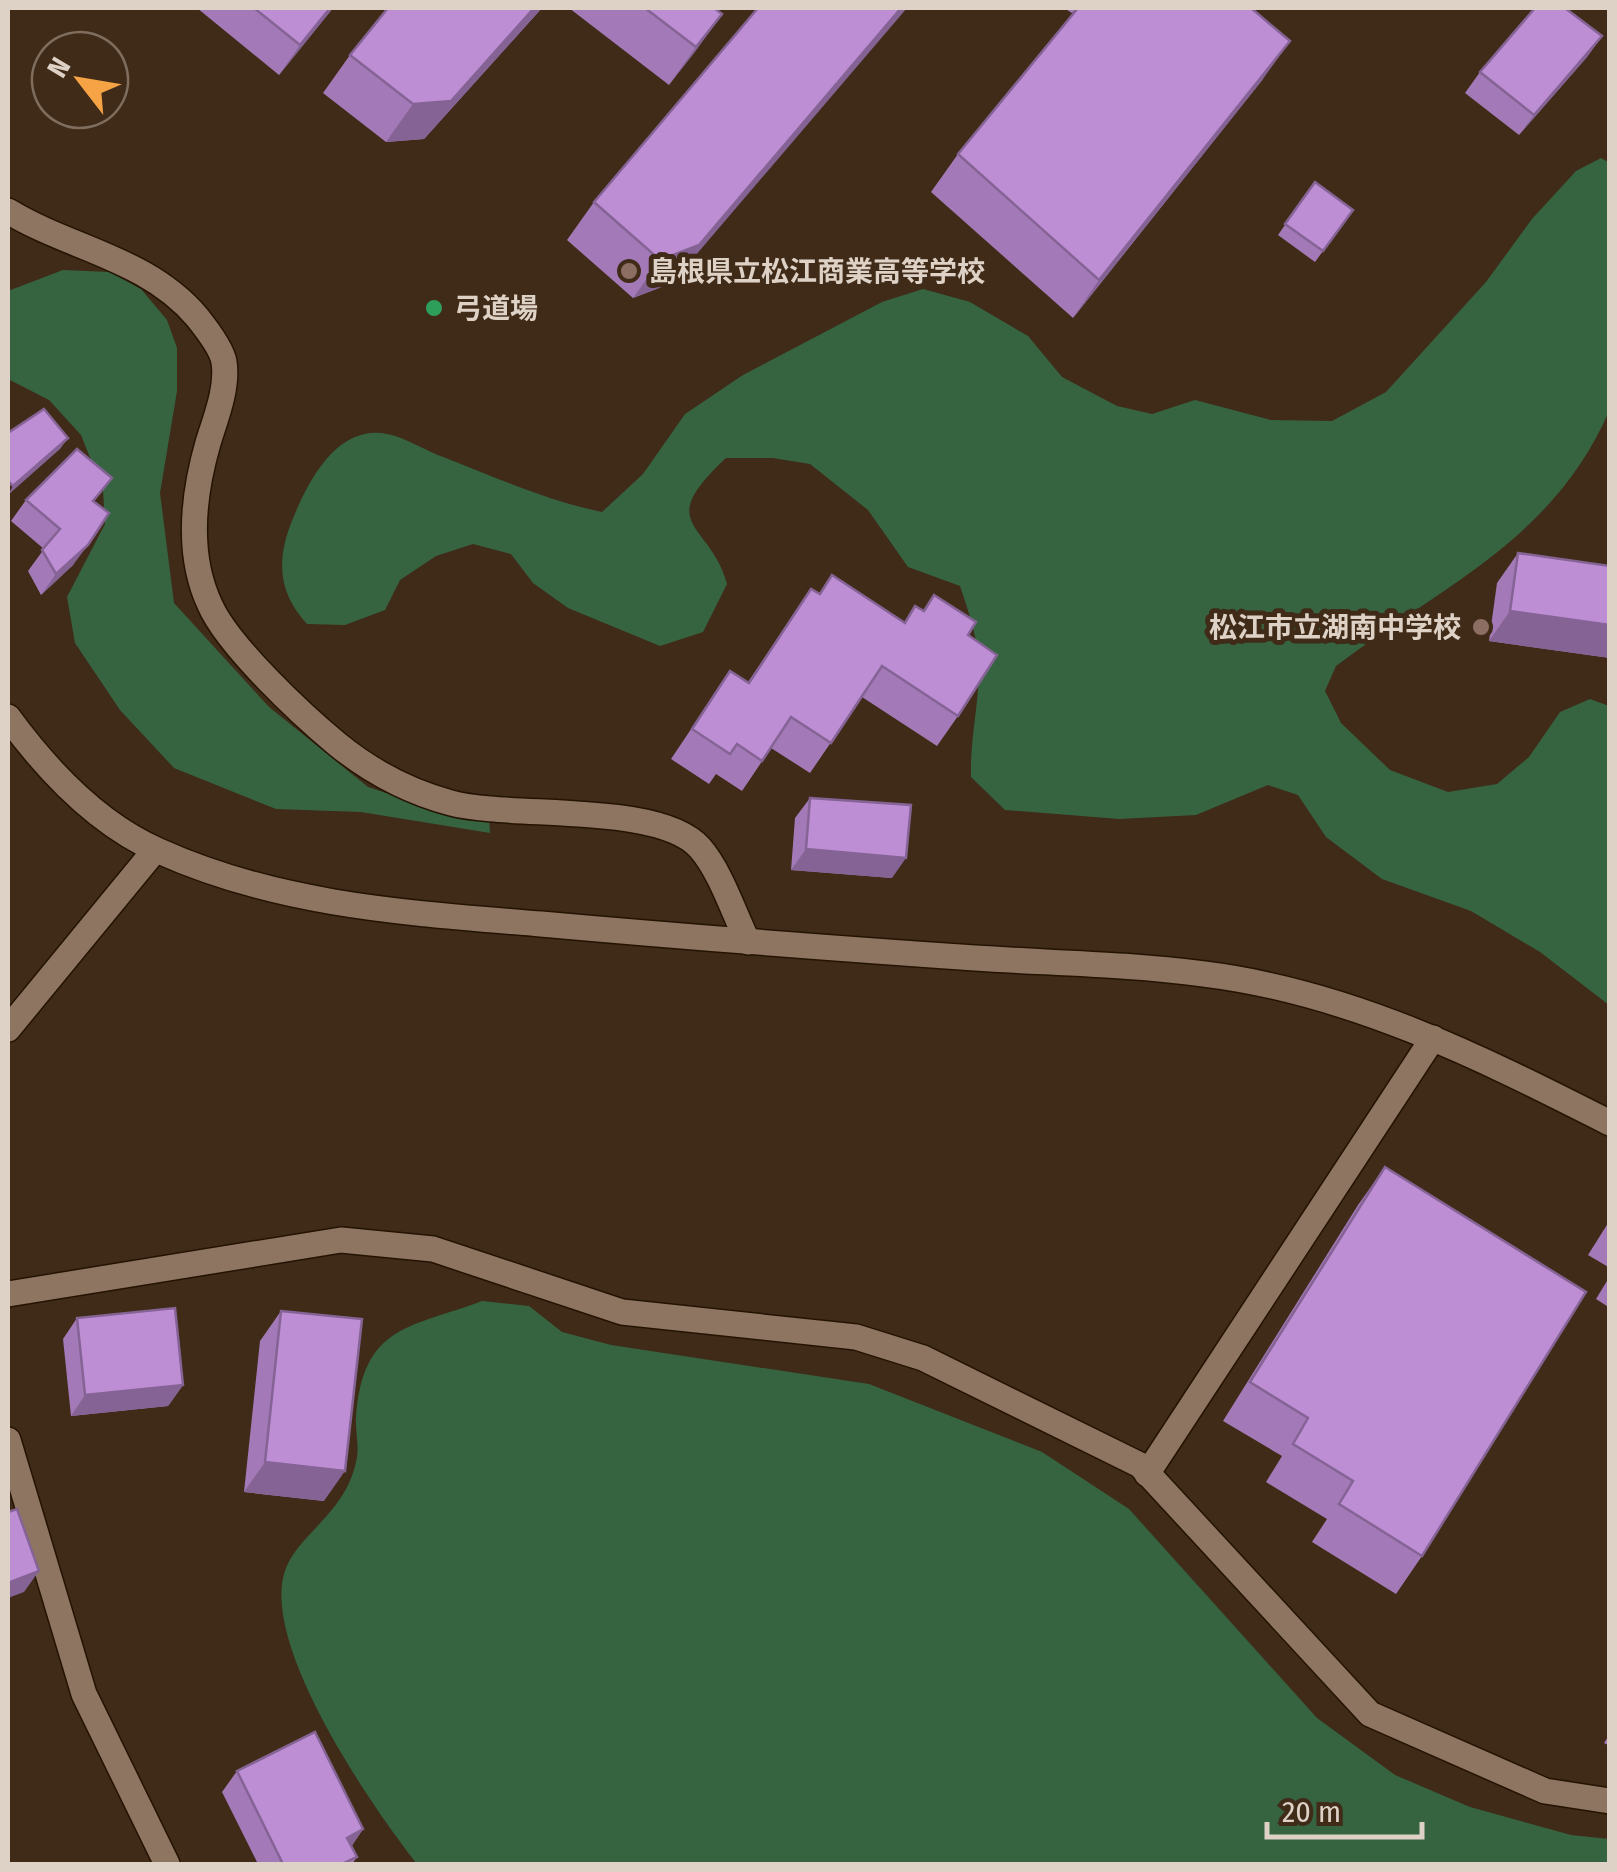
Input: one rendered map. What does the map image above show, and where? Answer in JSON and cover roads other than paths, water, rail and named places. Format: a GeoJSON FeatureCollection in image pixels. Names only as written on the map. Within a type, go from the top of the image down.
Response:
{"type":"FeatureCollection","features":[{"type":"Feature","properties":{"kind":"street"},"geometry":{"type":"LineString","coordinates":[[8,211],[44,233],[109,255],[159,281],[198,317],[224,359],[222,397],[200,471],[192,534],[210,606],[248,658],[338,745],[393,782],[452,804],[652,823],[699,846],[748,942]]}},
{"type":"Feature","properties":{"kind":"street"},"geometry":{"type":"LineString","coordinates":[[8,716],[39,760],[88,805],[155,850],[258,888],[345,907],[748,942],[1206,974],[1335,1002],[1433,1038],[1610,1123]]}},
{"type":"Feature","properties":{"kind":"street"},"geometry":{"type":"LineString","coordinates":[[8,1028],[155,850]]}},
{"type":"Feature","properties":{"kind":"street"},"geometry":{"type":"LineString","coordinates":[[1147,1474],[1433,1038]]}},
{"type":"Feature","properties":{"kind":"street"},"geometry":{"type":"LineString","coordinates":[[8,1294],[341,1240],[432,1249],[622,1312],[856,1336],[923,1358],[1140,1465],[1370,1714],[1545,1790],[1610,1801]]}},
{"type":"Feature","properties":{"kind":"street"},"geometry":{"type":"LineString","coordinates":[[8,1440],[84,1694],[167,1864]]}},
{"type":"Feature","properties":{"kind":"place","name":"島根県立松江商業高等学校"},"geometry":{"type":"Point","coordinates":[629,271]}},
{"type":"Feature","properties":{"kind":"place","name":"弓道場"},"geometry":{"type":"Point","coordinates":[434,308]}},
{"type":"Feature","properties":{"kind":"place","name":"松江市立湖南中学校"},"geometry":{"type":"Point","coordinates":[1481,627]}}]}
